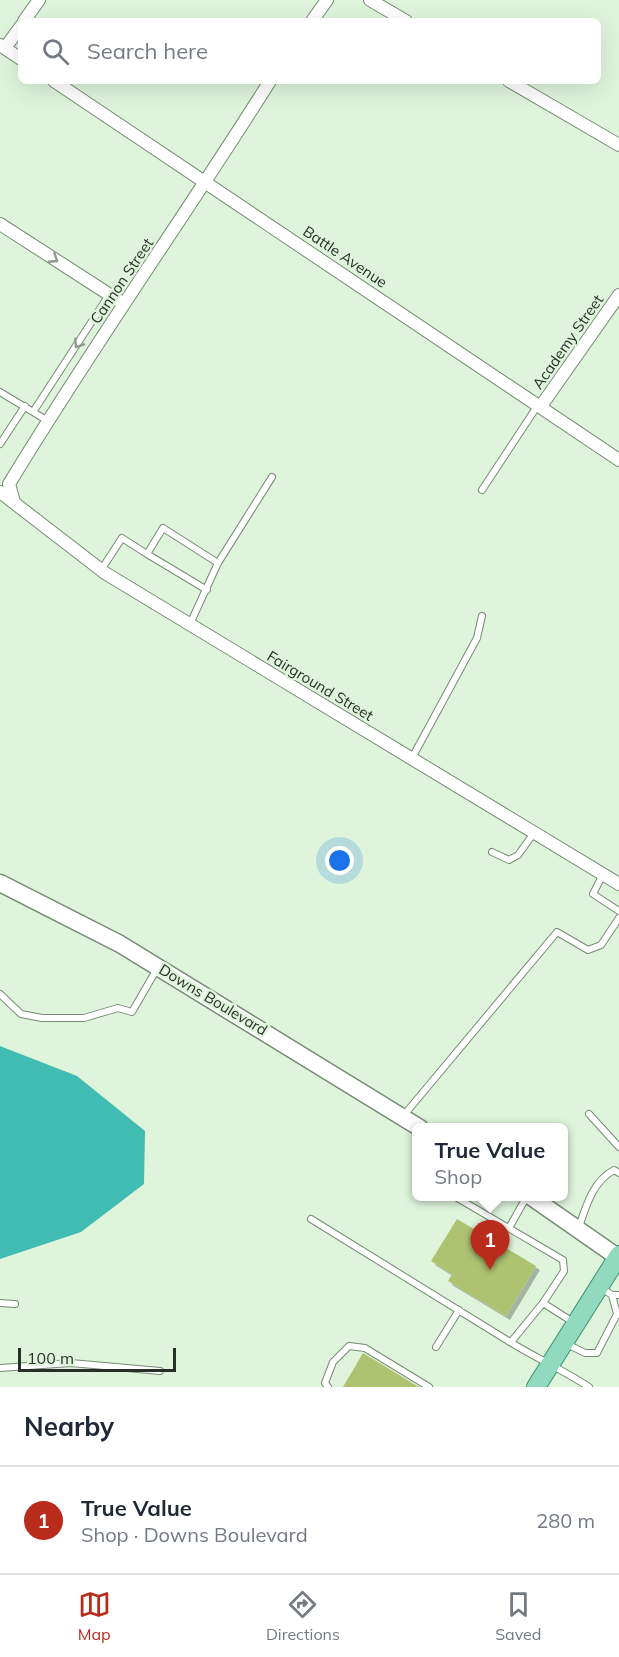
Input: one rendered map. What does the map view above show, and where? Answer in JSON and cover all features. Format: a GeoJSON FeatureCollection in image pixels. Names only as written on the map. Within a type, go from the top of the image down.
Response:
{"type":"FeatureCollection","features":[{"type":"Feature","properties":{"kind":"main road"},"geometry":{"type":"LineString","coordinates":[[536,1387],[576,1324],[610,1292],[619,1257]]}},
{"type":"Feature","properties":{"kind":"street"},"geometry":{"type":"LineString","coordinates":[[26,18],[39,0]]}},
{"type":"Feature","properties":{"kind":"street"},"geometry":{"type":"LineString","coordinates":[[314,18],[327,0]]}},
{"type":"Feature","properties":{"kind":"street"},"geometry":{"type":"LineString","coordinates":[[370,0],[401,18]]}},
{"type":"Feature","properties":{"kind":"street"},"geometry":{"type":"LineString","coordinates":[[18,30],[3,47],[18,57]]}},
{"type":"Feature","properties":{"kind":"street","name":"Battle Avenue"},"geometry":{"type":"LineString","coordinates":[[59,84],[619,460]]}},
{"type":"Feature","properties":{"kind":"street","name":"Cannon Street"},"geometry":{"type":"LineString","coordinates":[[14,502],[9,484],[124,304],[207,182],[268,84]]}},
{"type":"Feature","properties":{"kind":"street"},"geometry":{"type":"LineString","coordinates":[[514,84],[619,145]]}},
{"type":"Feature","properties":{"kind":"street"},"geometry":{"type":"LineString","coordinates":[[2,226],[124,304]]}},
{"type":"Feature","properties":{"kind":"street","name":"Academy Street"},"geometry":{"type":"LineString","coordinates":[[540,405],[618,298]]}},
{"type":"Feature","properties":{"kind":"street"},"geometry":{"type":"LineString","coordinates":[[0,492],[14,502]]}},
{"type":"Feature","properties":{"kind":"street","name":"Fairground Street"},"geometry":{"type":"LineString","coordinates":[[14,502],[101,570],[619,884]]}},
{"type":"Feature","properties":{"kind":"street","name":"Downs Boulevard"},"geometry":{"type":"LineString","coordinates":[[0,883],[120,944],[412,1123]]}},
{"type":"Feature","properties":{"kind":"street"},"geometry":{"type":"LineString","coordinates":[[535,1201],[619,1257]]}},
{"type":"Feature","properties":{"kind":"lane"},"geometry":{"type":"LineString","coordinates":[[33,412],[110,295]]}},
{"type":"Feature","properties":{"kind":"lane"},"geometry":{"type":"LineString","coordinates":[[0,392],[48,421]]}},
{"type":"Feature","properties":{"kind":"lane"},"geometry":{"type":"LineString","coordinates":[[482,490],[540,405]]}},
{"type":"Feature","properties":{"kind":"lane"},"geometry":{"type":"LineString","coordinates":[[0,444],[25,406]]}},
{"type":"Feature","properties":{"kind":"lane"},"geometry":{"type":"LineString","coordinates":[[190,624],[218,563],[272,477]]}},
{"type":"Feature","properties":{"kind":"lane"},"geometry":{"type":"LineString","coordinates":[[147,554],[163,528],[218,563]]}},
{"type":"Feature","properties":{"kind":"lane"},"geometry":{"type":"LineString","coordinates":[[101,570],[122,538],[207,590]]}},
{"type":"Feature","properties":{"kind":"lane"},"geometry":{"type":"LineString","coordinates":[[411,758],[477,638],[482,616]]}},
{"type":"Feature","properties":{"kind":"lane"},"geometry":{"type":"LineString","coordinates":[[492,852],[508,860],[518,855],[534,832]]}},
{"type":"Feature","properties":{"kind":"lane"},"geometry":{"type":"LineString","coordinates":[[603,874],[593,894],[619,911]]}},
{"type":"Feature","properties":{"kind":"lane"},"geometry":{"type":"LineString","coordinates":[[403,1117],[557,932],[588,950],[601,945],[619,918]]}},
{"type":"Feature","properties":{"kind":"lane"},"geometry":{"type":"LineString","coordinates":[[0,994],[21,1014],[42,1018],[84,1018],[118,1008],[132,1012],[158,967]]}},
{"type":"Feature","properties":{"kind":"lane"},"geometry":{"type":"LineString","coordinates":[[589,1114],[619,1146]]}},
{"type":"Feature","properties":{"kind":"lane"},"geometry":{"type":"LineString","coordinates":[[578,1228],[586,1204],[603,1176],[614,1170],[619,1173]]}},
{"type":"Feature","properties":{"kind":"lane"},"geometry":{"type":"LineString","coordinates":[[461,1201],[566,1263],[564,1271],[543,1303],[511,1342]]}},
{"type":"Feature","properties":{"kind":"lane"},"geometry":{"type":"LineString","coordinates":[[509,1228],[526,1201]]}},
{"type":"Feature","properties":{"kind":"lane"},"geometry":{"type":"LineString","coordinates":[[311,1219],[550,1366],[562,1369],[589,1387]]}},
{"type":"Feature","properties":{"kind":"lane"},"geometry":{"type":"LineString","coordinates":[[564,1342],[585,1353],[597,1353],[617,1314],[610,1292]]}},
{"type":"Feature","properties":{"kind":"lane"},"geometry":{"type":"LineString","coordinates":[[543,1303],[576,1324]]}},
{"type":"Feature","properties":{"kind":"lane"},"geometry":{"type":"LineString","coordinates":[[0,1304],[15,1304]]}},
{"type":"Feature","properties":{"kind":"lane"},"geometry":{"type":"LineString","coordinates":[[436,1347],[459,1310]]}},
{"type":"Feature","properties":{"kind":"lane"},"geometry":{"type":"LineString","coordinates":[[328,1387],[325,1383],[333,1362],[349,1346],[364,1348],[429,1387]]}},
{"type":"Feature","properties":{"kind":"lane"},"geometry":{"type":"LineString","coordinates":[[0,1368],[71,1363],[160,1371]]}},
{"type":"Feature","properties":{"kind":"water"},"geometry":{"type":"Polygon","coordinates":[[[0,1046],[77,1076],[145,1131],[144,1184],[81,1232],[0,1259],[0,1046]]]}},
{"type":"Feature","properties":{"kind":"building"},"geometry":{"type":"Polygon","coordinates":[[[457,1219],[536,1266],[506,1316],[448,1281],[452,1274],[431,1261],[457,1219]]]}},
{"type":"Feature","properties":{"kind":"building"},"geometry":{"type":"Polygon","coordinates":[[[363,1353],[419,1387],[343,1387],[363,1353]]]}},
{"type":"Feature","properties":{"kind":"place","name":"True Value"},"geometry":{"type":"Point","coordinates":[490,1270]}}]}
